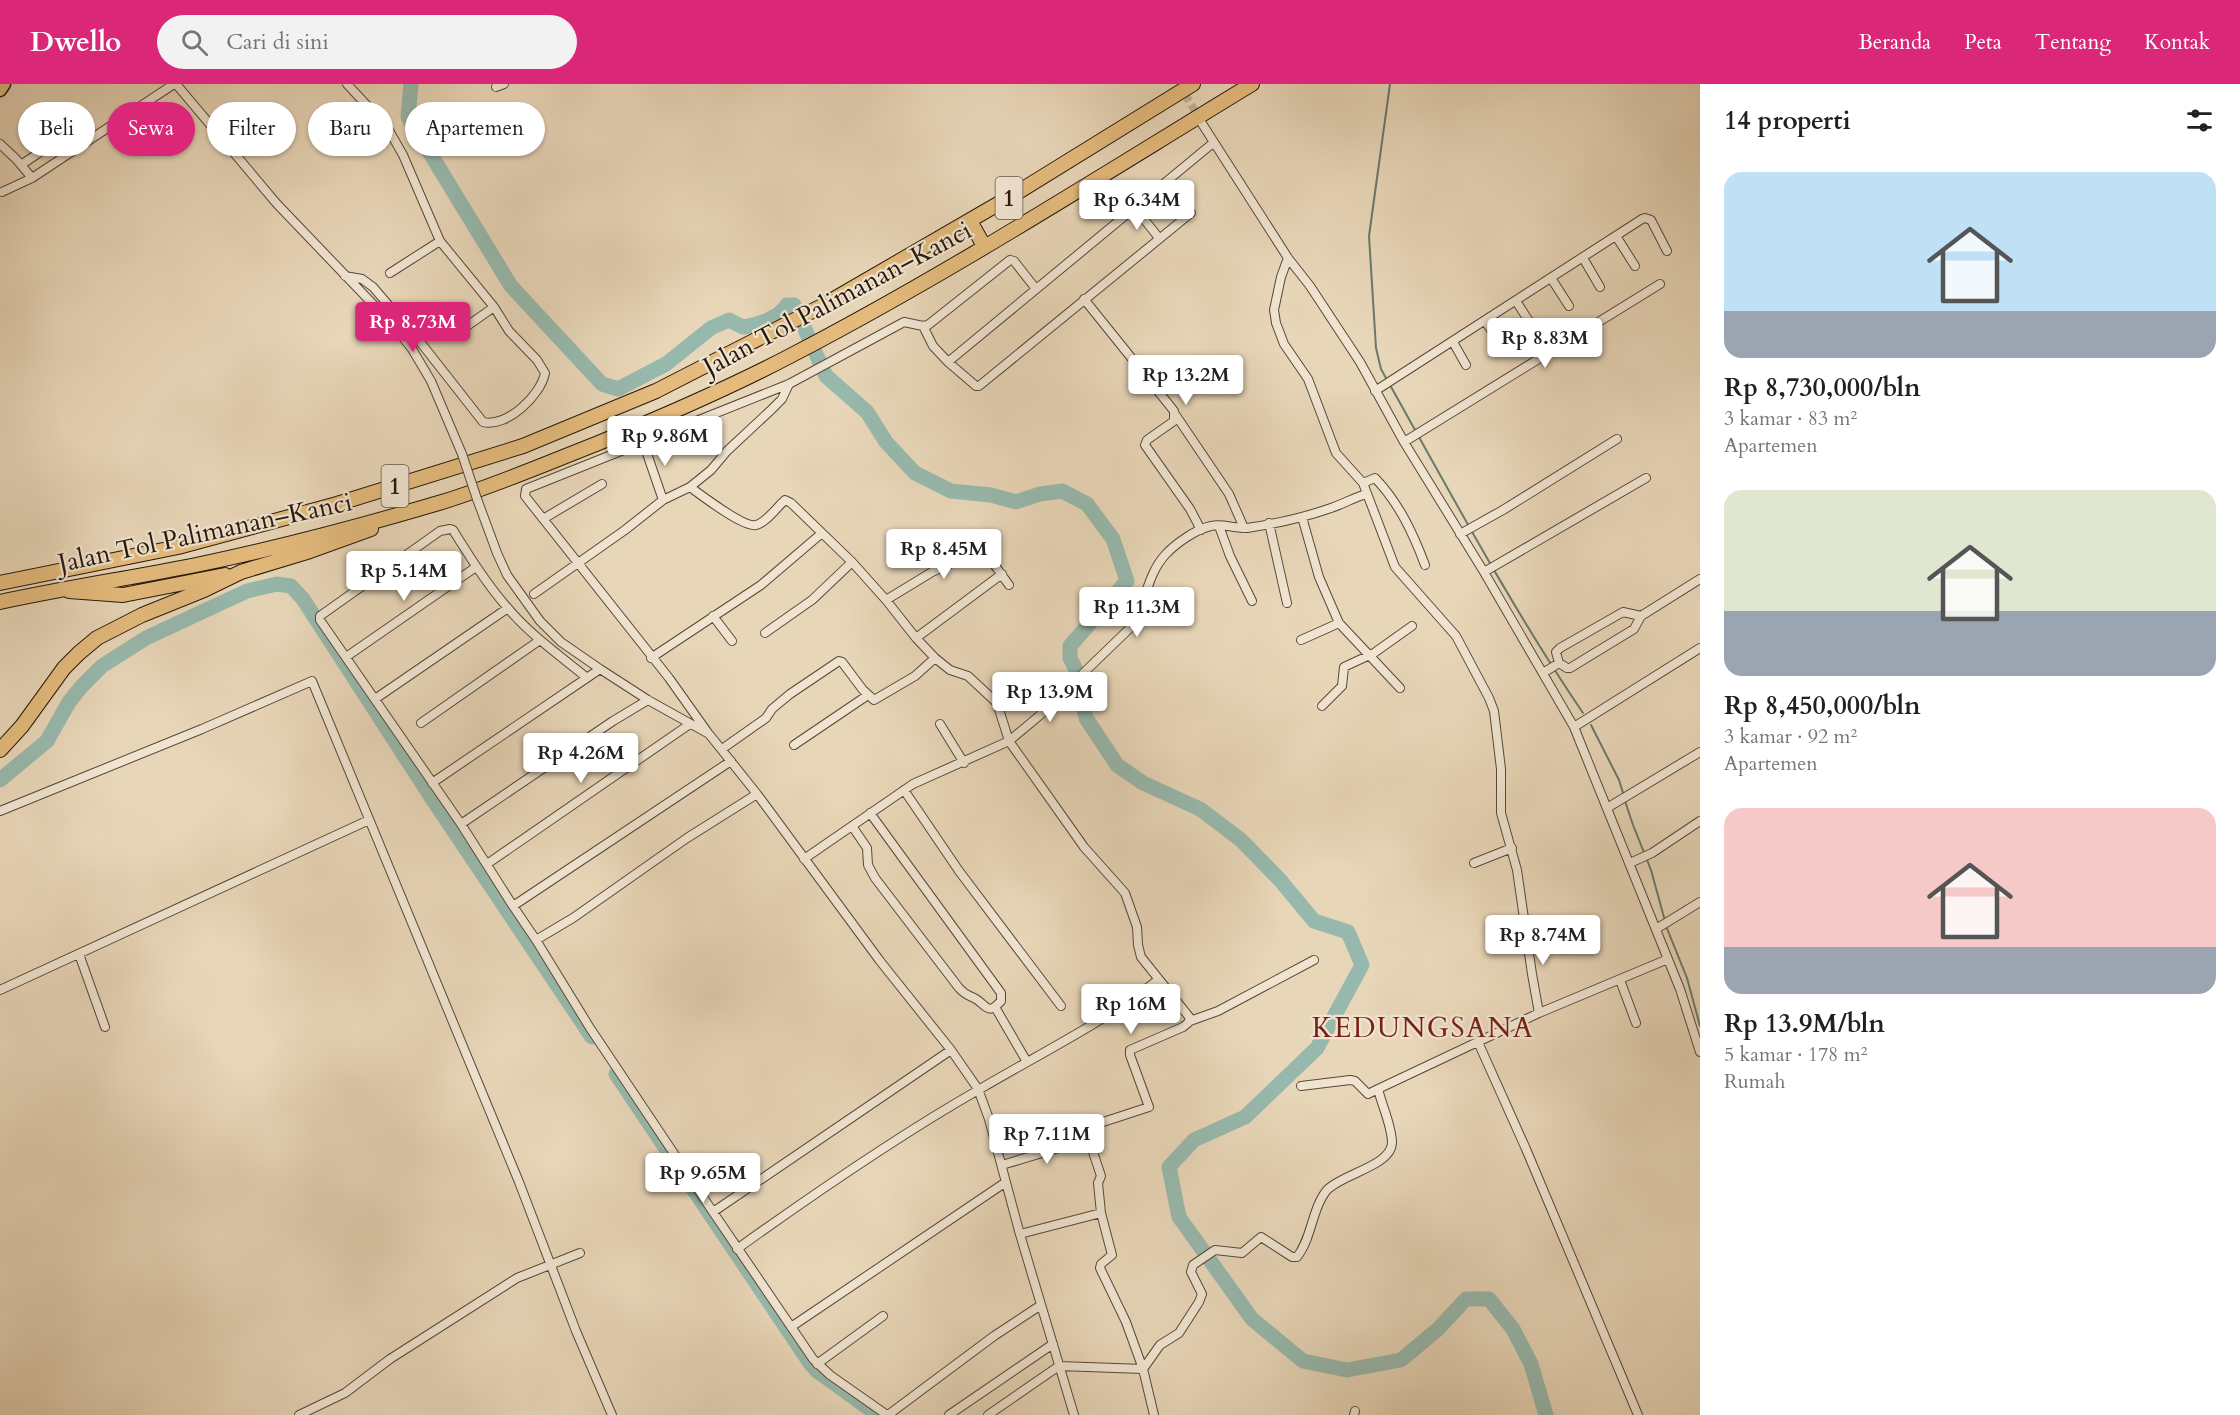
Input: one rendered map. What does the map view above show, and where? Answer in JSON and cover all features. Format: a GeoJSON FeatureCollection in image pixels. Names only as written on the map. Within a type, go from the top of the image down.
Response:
{"type":"FeatureCollection","features":[{"type":"Feature","properties":{"kind":"highway"},"geometry":{"type":"LineString","coordinates":[[0,90],[4,84]]}},
{"type":"Feature","properties":{"kind":"highway","name":"Jalan Tol Palimanan–Kanci"},"geometry":{"type":"LineString","coordinates":[[0,583],[145,554],[337,504],[523,446],[656,391],[822,306],[970,221],[1193,84]]}},
{"type":"Feature","properties":{"kind":"highway","name":"Jalan Tol Palimanan–Kanci"},"geometry":{"type":"LineString","coordinates":[[0,602],[56,589],[198,564],[305,539],[443,501],[528,471],[661,417],[786,358],[835,332],[984,246],[1252,84]]}},
{"type":"Feature","properties":{"kind":"highway"},"geometry":{"type":"LineString","coordinates":[[970,221],[984,246]]}},
{"type":"Feature","properties":{"kind":"highway"},"geometry":{"type":"LineString","coordinates":[[56,589],[85,594],[123,595],[242,572],[310,551],[443,501]]}},
{"type":"Feature","properties":{"kind":"highway"},"geometry":{"type":"LineString","coordinates":[[0,750],[22,726],[64,668],[97,638],[142,615],[204,591],[242,572]]}},
{"type":"Feature","properties":{"kind":"street"},"geometry":{"type":"LineString","coordinates":[[95,136],[175,84],[277,204],[392,324],[412,348],[431,381],[462,454],[497,554],[519,595],[540,621],[561,642],[600,669],[648,700],[709,734]]}},
{"type":"Feature","properties":{"kind":"street"},"geometry":{"type":"LineString","coordinates":[[345,276],[362,279],[373,287],[421,342],[483,422],[490,424],[510,416],[528,403],[543,381],[545,373],[537,360],[509,331],[494,308],[440,241],[404,155],[392,134],[346,84]]}},
{"type":"Feature","properties":{"kind":"street"},"geometry":{"type":"LineString","coordinates":[[1201,122],[1288,258],[1310,286],[1378,389],[1460,534],[1552,667],[1607,808],[1634,862],[1661,926],[1668,960],[1680,989],[1700,1052]]}},
{"type":"Feature","properties":{"kind":"street"},"geometry":{"type":"LineString","coordinates":[[948,362],[1213,142]]}},
{"type":"Feature","properties":{"kind":"street"},"geometry":{"type":"LineString","coordinates":[[0,144],[32,178]]}},
{"type":"Feature","properties":{"kind":"street"},"geometry":{"type":"LineString","coordinates":[[21,165],[34,156]]}},
{"type":"Feature","properties":{"kind":"street"},"geometry":{"type":"LineString","coordinates":[[2,192],[32,178],[65,156]]}},
{"type":"Feature","properties":{"kind":"street"},"geometry":{"type":"LineString","coordinates":[[1136,208],[1159,238]]}},
{"type":"Feature","properties":{"kind":"street"},"geometry":{"type":"LineString","coordinates":[[922,326],[933,346],[948,362],[976,386],[979,386],[1191,213]]}},
{"type":"Feature","properties":{"kind":"street"},"geometry":{"type":"LineString","coordinates":[[1378,389],[1642,219],[1648,218],[1667,251]]}},
{"type":"Feature","properties":{"kind":"street"},"geometry":{"type":"LineString","coordinates":[[1616,236],[1635,266]]}},
{"type":"Feature","properties":{"kind":"street"},"geometry":{"type":"LineString","coordinates":[[390,273],[440,241]]}},
{"type":"Feature","properties":{"kind":"street"},"geometry":{"type":"LineString","coordinates":[[1288,258],[1274,306],[1279,333],[1286,348],[1308,379],[1336,453],[1363,483],[1395,567],[1456,636],[1494,711],[1498,742],[1501,813],[1512,848],[1521,892],[1539,1013]]}},
{"type":"Feature","properties":{"kind":"street"},"geometry":{"type":"LineString","coordinates":[[1583,258],[1600,287]]}},
{"type":"Feature","properties":{"kind":"street"},"geometry":{"type":"LineString","coordinates":[[1036,289],[1014,261],[1010,260],[930,324],[922,326],[904,322],[806,377],[528,487],[525,490],[525,496],[669,678],[880,961],[951,1050],[978,1089],[1074,1415]]}},
{"type":"Feature","properties":{"kind":"street"},"geometry":{"type":"LineString","coordinates":[[1551,278],[1569,306]]}},
{"type":"Feature","properties":{"kind":"street"},"geometry":{"type":"LineString","coordinates":[[1406,440],[1660,284]]}},
{"type":"Feature","properties":{"kind":"street"},"geometry":{"type":"LineString","coordinates":[[1084,299],[1175,414],[1229,494],[1244,528]]}},
{"type":"Feature","properties":{"kind":"street"},"geometry":{"type":"LineString","coordinates":[[1516,301],[1534,329]]}},
{"type":"Feature","properties":{"kind":"street"},"geometry":{"type":"LineString","coordinates":[[460,331],[494,308]]}},
{"type":"Feature","properties":{"kind":"street"},"geometry":{"type":"LineString","coordinates":[[1485,321],[1504,349]]}},
{"type":"Feature","properties":{"kind":"street"},"geometry":{"type":"LineString","coordinates":[[1453,342],[1466,365]]}},
{"type":"Feature","properties":{"kind":"street"},"geometry":{"type":"LineString","coordinates":[[534,594],[625,530],[663,500],[690,487],[711,470],[727,451],[782,399],[789,384]]}},
{"type":"Feature","properties":{"kind":"street"},"geometry":{"type":"LineString","coordinates":[[1175,414],[1174,421],[1147,440],[1145,445],[1190,509],[1201,530]]}},
{"type":"Feature","properties":{"kind":"street"},"geometry":{"type":"LineString","coordinates":[[1460,534],[1617,439]]}},
{"type":"Feature","properties":{"kind":"street"},"geometry":{"type":"LineString","coordinates":[[643,442],[663,500]]}},
{"type":"Feature","properties":{"kind":"street"},"geometry":{"type":"LineString","coordinates":[[1363,483],[1375,478],[1392,499],[1406,521],[1425,565]]}},
{"type":"Feature","properties":{"kind":"street"},"geometry":{"type":"LineString","coordinates":[[1487,571],[1646,478]]}},
{"type":"Feature","properties":{"kind":"street"},"geometry":{"type":"LineString","coordinates":[[543,519],[602,484]]}},
{"type":"Feature","properties":{"kind":"street"},"geometry":{"type":"LineString","coordinates":[[690,487],[723,510],[751,525],[759,525],[787,500],[852,562],[935,658],[950,670],[968,676],[997,703],[1009,741],[1084,847],[1125,893],[1137,927],[1141,957],[1189,1016],[1190,1021]]}},
{"type":"Feature","properties":{"kind":"street"},"geometry":{"type":"LineString","coordinates":[[804,859],[924,778],[964,763],[1009,741],[1039,716],[1121,637],[1134,621],[1151,576],[1165,555],[1201,530],[1213,525],[1244,528],[1302,517],[1366,494]]}},
{"type":"Feature","properties":{"kind":"street"},"geometry":{"type":"LineString","coordinates":[[1302,517],[1319,578],[1340,623],[1400,688]]}},
{"type":"Feature","properties":{"kind":"street"},"geometry":{"type":"LineString","coordinates":[[1269,523],[1287,603]]}},
{"type":"Feature","properties":{"kind":"street"},"geometry":{"type":"LineString","coordinates":[[1219,526],[1252,601]]}},
{"type":"Feature","properties":{"kind":"street"},"geometry":{"type":"LineString","coordinates":[[586,677],[540,640],[508,608],[476,567],[452,529],[440,531],[322,613],[320,620],[461,824],[537,940],[590,1028],[737,1249],[817,1364],[887,1415],[994,1336],[1041,1305]]}},
{"type":"Feature","properties":{"kind":"street"},"geometry":{"type":"LineString","coordinates":[[651,658],[779,570],[822,533]]}},
{"type":"Feature","properties":{"kind":"street"},"geometry":{"type":"LineString","coordinates":[[886,600],[932,572],[983,549],[1009,585]]}},
{"type":"Feature","properties":{"kind":"street"},"geometry":{"type":"LineString","coordinates":[[765,633],[812,600],[852,562]]}},
{"type":"Feature","properties":{"kind":"street"},"geometry":{"type":"LineString","coordinates":[[346,657],[476,567]]}},
{"type":"Feature","properties":{"kind":"street"},"geometry":{"type":"LineString","coordinates":[[916,638],[1002,574]]}},
{"type":"Feature","properties":{"kind":"street"},"geometry":{"type":"LineString","coordinates":[[1552,667],[1570,668],[1635,629],[1641,616],[1700,579]]}},
{"type":"Feature","properties":{"kind":"street"},"geometry":{"type":"LineString","coordinates":[[375,699],[508,608]]}},
{"type":"Feature","properties":{"kind":"street"},"geometry":{"type":"LineString","coordinates":[[1552,667],[1558,649],[1610,618],[1625,612],[1641,616]]}},
{"type":"Feature","properties":{"kind":"street"},"geometry":{"type":"LineString","coordinates":[[713,616],[732,640]]}},
{"type":"Feature","properties":{"kind":"street"},"geometry":{"type":"LineString","coordinates":[[1301,640],[1340,623]]}},
{"type":"Feature","properties":{"kind":"street"},"geometry":{"type":"LineString","coordinates":[[1322,706],[1342,686],[1344,668],[1369,656],[1412,626]]}},
{"type":"Feature","properties":{"kind":"street"},"geometry":{"type":"LineString","coordinates":[[421,723],[540,640]]}},
{"type":"Feature","properties":{"kind":"street"},"geometry":{"type":"LineString","coordinates":[[1574,727],[1700,648]]}},
{"type":"Feature","properties":{"kind":"street"},"geometry":{"type":"LineString","coordinates":[[722,749],[766,718],[772,709],[790,694],[839,661],[875,700],[915,676],[935,658]]}},
{"type":"Feature","properties":{"kind":"street"},"geometry":{"type":"LineString","coordinates":[[432,783],[600,669]]}},
{"type":"Feature","properties":{"kind":"street"},"geometry":{"type":"LineString","coordinates":[[0,811],[202,729],[312,681],[519,1182],[550,1265],[612,1415]]}},
{"type":"Feature","properties":{"kind":"street"},"geometry":{"type":"LineString","coordinates":[[794,745],[868,695]]}},
{"type":"Feature","properties":{"kind":"street"},"geometry":{"type":"LineString","coordinates":[[461,824],[613,721],[648,700]]}},
{"type":"Feature","properties":{"kind":"street"},"geometry":{"type":"LineString","coordinates":[[487,864],[690,724]]}},
{"type":"Feature","properties":{"kind":"street"},"geometry":{"type":"LineString","coordinates":[[940,724],[964,763]]}},
{"type":"Feature","properties":{"kind":"street"},"geometry":{"type":"LineString","coordinates":[[1607,808],[1700,752]]}},
{"type":"Feature","properties":{"kind":"street"},"geometry":{"type":"LineString","coordinates":[[513,906],[731,761]]}},
{"type":"Feature","properties":{"kind":"street"},"geometry":{"type":"LineString","coordinates":[[904,790],[959,871],[1061,1006]]}},
{"type":"Feature","properties":{"kind":"street"},"geometry":{"type":"LineString","coordinates":[[537,940],[573,918],[687,838],[757,794]]}},
{"type":"Feature","properties":{"kind":"street"},"geometry":{"type":"LineString","coordinates":[[852,826],[867,848],[868,865],[874,878],[959,988],[965,995],[974,998],[987,1008],[995,1007],[1001,1001],[1001,993],[870,813]]}},
{"type":"Feature","properties":{"kind":"street"},"geometry":{"type":"LineString","coordinates":[[0,990],[369,820]]}},
{"type":"Feature","properties":{"kind":"street"},"geometry":{"type":"LineString","coordinates":[[1634,862],[1652,853],[1700,821]]}},
{"type":"Feature","properties":{"kind":"street"},"geometry":{"type":"LineString","coordinates":[[1474,863],[1512,848]]}},
{"type":"Feature","properties":{"kind":"street"},"geometry":{"type":"LineString","coordinates":[[1661,926],[1700,902]]}},
{"type":"Feature","properties":{"kind":"street"},"geometry":{"type":"LineString","coordinates":[[80,954],[105,1027]]}},
{"type":"Feature","properties":{"kind":"street"},"geometry":{"type":"LineString","coordinates":[[1002,1165],[1085,1140],[1092,1129],[1100,1123],[1149,1107],[1130,1050],[1183,1027],[1190,1021],[1218,1011],[1314,960]]}},
{"type":"Feature","properties":{"kind":"street"},"geometry":{"type":"LineString","coordinates":[[1301,1086],[1348,1080],[1355,1081],[1368,1094],[1539,1013],[1668,960]]}},
{"type":"Feature","properties":{"kind":"street"},"geometry":{"type":"LineString","coordinates":[[737,1249],[912,1130],[978,1089],[1092,1024],[1158,980]]}},
{"type":"Feature","properties":{"kind":"street"},"geometry":{"type":"LineString","coordinates":[[1620,980],[1636,1023]]}},
{"type":"Feature","properties":{"kind":"street"},"geometry":{"type":"LineString","coordinates":[[995,1007],[1027,1062]]}},
{"type":"Feature","properties":{"kind":"street"},"geometry":{"type":"LineString","coordinates":[[1478,1042],[1526,1149],[1638,1415]]}},
{"type":"Feature","properties":{"kind":"street"},"geometry":{"type":"LineString","coordinates":[[713,1212],[951,1050]]}},
{"type":"Feature","properties":{"kind":"street"},"geometry":{"type":"LineString","coordinates":[[1143,1369],[1160,1345],[1179,1333],[1199,1302],[1201,1289],[1190,1270],[1194,1263],[1212,1251],[1241,1253],[1261,1237],[1292,1257],[1298,1256],[1326,1191],[1383,1158],[1391,1149],[1391,1136],[1378,1089]]}},
{"type":"Feature","properties":{"kind":"street"},"geometry":{"type":"LineString","coordinates":[[1085,1140],[1090,1143],[1101,1176],[1098,1183],[1101,1213],[1113,1255],[1101,1264],[1100,1268],[1126,1322],[1143,1369],[1154,1415]]}},
{"type":"Feature","properties":{"kind":"street"},"geometry":{"type":"LineString","coordinates":[[791,1327],[1006,1182]]}},
{"type":"Feature","properties":{"kind":"street"},"geometry":{"type":"LineString","coordinates":[[1020,1234],[1101,1213]]}},
{"type":"Feature","properties":{"kind":"street"},"geometry":{"type":"LineString","coordinates":[[299,1415],[345,1393],[390,1359],[517,1278],[580,1253]]}},
{"type":"Feature","properties":{"kind":"street"},"geometry":{"type":"LineString","coordinates":[[817,1364],[883,1316]]}},
{"type":"Feature","properties":{"kind":"street"},"geometry":{"type":"LineString","coordinates":[[950,1415],[1053,1344]]}},
{"type":"Feature","properties":{"kind":"street"},"geometry":{"type":"LineString","coordinates":[[988,1415],[1059,1366],[1143,1369]]}},
{"type":"Feature","properties":{"kind":"waterway"},"geometry":{"type":"LineString","coordinates":[[411,84],[408,117],[511,286],[602,384],[618,389],[666,364],[711,328],[729,320],[743,327],[749,326],[774,317],[787,305],[794,305],[826,376],[867,412],[886,442],[915,473],[951,491],[991,495],[1016,502],[1040,494],[1062,491],[1087,504],[1113,539],[1127,581],[1070,646],[1070,658],[1076,670],[1086,718],[1117,765],[1143,783],[1200,809],[1241,840],[1280,880],[1314,921],[1348,932],[1362,965],[1317,1048],[1245,1117],[1194,1140],[1169,1167],[1179,1217],[1252,1319],[1303,1361],[1347,1370],[1401,1360],[1438,1329],[1466,1299],[1489,1299],[1513,1329],[1531,1364],[1546,1415]]}},
{"type":"Feature","properties":{"kind":"waterway"},"geometry":{"type":"LineString","coordinates":[[1387,380],[1381,369],[1376,348],[1369,236],[1390,84]]}},
{"type":"Feature","properties":{"kind":"waterway"},"geometry":{"type":"LineString","coordinates":[[1390,385],[1507,592],[1583,713]]}},
{"type":"Feature","properties":{"kind":"waterway"},"geometry":{"type":"LineString","coordinates":[[0,780],[47,741],[69,702],[102,666],[146,638],[247,591],[277,584],[291,586],[303,599],[433,800],[592,1037]]}},
{"type":"Feature","properties":{"kind":"waterway"},"geometry":{"type":"LineString","coordinates":[[1591,725],[1619,780],[1624,796]]}},
{"type":"Feature","properties":{"kind":"waterway"},"geometry":{"type":"LineString","coordinates":[[1625,801],[1651,870],[1665,921]]}},
{"type":"Feature","properties":{"kind":"waterway"},"geometry":{"type":"LineString","coordinates":[[1666,926],[1687,978],[1700,1026]]}},
{"type":"Feature","properties":{"kind":"waterway"},"geometry":{"type":"LineString","coordinates":[[616,1074],[810,1363],[817,1371],[878,1415]]}},
{"type":"Feature","properties":{"kind":"tunnel"},"geometry":{"type":"LineString","coordinates":[[1179,84],[1199,118]]}},
{"type":"Feature","properties":{"kind":"district","name":"KEDUNGSANA"},"geometry":{"type":"Point","coordinates":[1423,1027]}}]}
